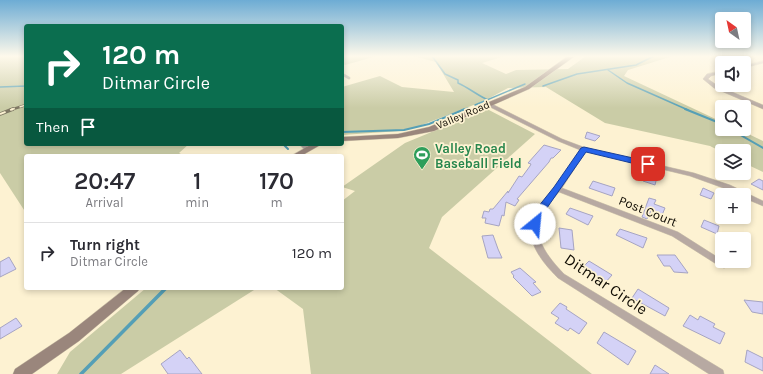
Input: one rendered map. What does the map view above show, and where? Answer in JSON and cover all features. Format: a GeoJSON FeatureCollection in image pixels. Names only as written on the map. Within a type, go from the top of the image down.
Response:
{"type":"FeatureCollection","features":[{"type":"Feature","properties":{"kind":"street","name":"Valley Road"},"geometry":{"type":"LineString","coordinates":[[344,140],[398,136],[421,132],[527,88],[547,73]]}},
{"type":"Feature","properties":{"kind":"street"},"geometry":{"type":"LineString","coordinates":[[713,73],[709,74],[705,79],[715,86]]}},
{"type":"Feature","properties":{"kind":"street"},"geometry":{"type":"LineString","coordinates":[[728,92],[763,107]]}},
{"type":"Feature","properties":{"kind":"street"},"geometry":{"type":"LineString","coordinates":[[488,104],[560,140],[584,150],[692,174],[728,187],[763,204]]}},
{"type":"Feature","properties":{"kind":"street"},"geometry":{"type":"LineString","coordinates":[[297,154],[304,146]]}},
{"type":"Feature","properties":{"kind":"street","name":"Ditmar Circle"},"geometry":{"type":"LineString","coordinates":[[584,150],[558,189],[538,214],[534,234],[539,248],[548,263],[561,276],[587,293],[719,374]]}},
{"type":"Feature","properties":{"kind":"street","name":"Post Court"},"geometry":{"type":"LineString","coordinates":[[558,189],[675,234],[715,259]]}},
{"type":"Feature","properties":{"kind":"street"},"geometry":{"type":"LineString","coordinates":[[20,374],[35,370],[132,290]]}},
{"type":"Feature","properties":{"kind":"lane"},"geometry":{"type":"LineString","coordinates":[[344,75],[349,78]]}},
{"type":"Feature","properties":{"kind":"green space"},"geometry":{"type":"Polygon","coordinates":[[[0,73],[24,73],[24,146],[187,146],[179,153],[181,154],[24,154],[24,210],[0,173],[0,73]]]}},
{"type":"Feature","properties":{"kind":"green space"},"geometry":{"type":"Polygon","coordinates":[[[443,73],[626,73],[624,76],[715,119],[715,136],[751,135],[763,141],[763,172],[751,166],[751,144],[715,144],[715,148],[710,146],[605,123],[546,87],[508,88],[484,101],[414,128],[400,131],[344,135],[344,86],[380,76],[402,87],[454,92],[443,73]]]}},
{"type":"Feature","properties":{"kind":"green space"},"geometry":{"type":"Polygon","coordinates":[[[487,109],[535,134],[442,217],[429,248],[592,374],[311,374],[303,309],[277,290],[344,290],[344,199],[355,191],[344,188],[344,186],[405,143],[487,109]]]}},
{"type":"Feature","properties":{"kind":"green space"},"geometry":{"type":"Polygon","coordinates":[[[144,290],[254,290],[121,374],[57,374],[70,352],[144,290]]]}},
{"type":"Feature","properties":{"kind":"building"},"geometry":{"type":"Polygon","coordinates":[[[587,132],[600,136],[595,141],[585,138],[587,132]]]}},
{"type":"Feature","properties":{"kind":"building"},"geometry":{"type":"Polygon","coordinates":[[[544,145],[561,150],[553,158],[551,158],[517,199],[519,200],[515,206],[506,202],[504,216],[502,215],[499,226],[485,223],[486,218],[482,218],[484,211],[489,212],[490,209],[493,209],[508,191],[508,193],[519,176],[522,177],[530,166],[531,164],[528,163],[544,145]]]}},
{"type":"Feature","properties":{"kind":"building"},"geometry":{"type":"Polygon","coordinates":[[[646,174],[657,177],[655,185],[643,181],[646,174]]]}},
{"type":"Feature","properties":{"kind":"building"},"geometry":{"type":"Polygon","coordinates":[[[759,179],[763,181],[763,190],[751,184],[759,179]]]}},
{"type":"Feature","properties":{"kind":"building"},"geometry":{"type":"Polygon","coordinates":[[[593,181],[615,188],[612,196],[589,188],[593,181]]]}},
{"type":"Feature","properties":{"kind":"building"},"geometry":{"type":"Polygon","coordinates":[[[703,188],[714,193],[711,199],[700,195],[703,188]]]}},
{"type":"Feature","properties":{"kind":"building"},"geometry":{"type":"Polygon","coordinates":[[[649,198],[656,200],[654,204],[665,208],[662,215],[651,211],[647,219],[642,217],[649,198]]]}},
{"type":"Feature","properties":{"kind":"building"},"geometry":{"type":"Polygon","coordinates":[[[570,208],[593,216],[588,225],[566,214],[570,208]]]}},
{"type":"Feature","properties":{"kind":"building"},"geometry":{"type":"Polygon","coordinates":[[[704,220],[719,226],[718,232],[715,233],[701,227],[704,220]]]}},
{"type":"Feature","properties":{"kind":"building"},"geometry":{"type":"Polygon","coordinates":[[[559,228],[572,230],[574,250],[561,248],[559,228]]]}},
{"type":"Feature","properties":{"kind":"building"},"geometry":{"type":"Polygon","coordinates":[[[620,229],[647,238],[643,248],[616,235],[620,229]]]}},
{"type":"Feature","properties":{"kind":"building"},"geometry":{"type":"Polygon","coordinates":[[[493,235],[502,258],[488,258],[482,236],[493,235]]]}},
{"type":"Feature","properties":{"kind":"building"},"geometry":{"type":"Polygon","coordinates":[[[657,255],[675,255],[688,273],[674,272],[670,266],[664,266],[657,255]]]}},
{"type":"Feature","properties":{"kind":"building"},"geometry":{"type":"Polygon","coordinates":[[[9,257],[16,269],[0,277],[0,262],[9,257]]]}},
{"type":"Feature","properties":{"kind":"building"},"geometry":{"type":"Polygon","coordinates":[[[589,261],[612,275],[605,283],[582,268],[589,261]]]}},
{"type":"Feature","properties":{"kind":"building"},"geometry":{"type":"Polygon","coordinates":[[[520,268],[536,282],[533,283],[541,292],[532,296],[513,277],[514,276],[511,272],[520,268]]]}},
{"type":"Feature","properties":{"kind":"building"},"geometry":{"type":"Polygon","coordinates":[[[638,289],[669,308],[665,316],[632,298],[638,289]]]}},
{"type":"Feature","properties":{"kind":"building"},"geometry":{"type":"Polygon","coordinates":[[[744,300],[763,302],[763,314],[752,312],[744,300]]]}},
{"type":"Feature","properties":{"kind":"building"},"geometry":{"type":"Polygon","coordinates":[[[560,303],[567,307],[566,309],[587,323],[579,334],[570,328],[568,331],[555,323],[559,318],[551,313],[560,303]]]}},
{"type":"Feature","properties":{"kind":"building"},"geometry":{"type":"Polygon","coordinates":[[[690,315],[698,320],[700,316],[715,324],[713,327],[725,333],[720,344],[683,326],[690,315]]]}},
{"type":"Feature","properties":{"kind":"building"},"geometry":{"type":"Polygon","coordinates":[[[16,318],[22,326],[0,339],[0,328],[16,318]]]}},
{"type":"Feature","properties":{"kind":"building"},"geometry":{"type":"Polygon","coordinates":[[[604,332],[636,351],[628,365],[597,343],[604,332]]]}},
{"type":"Feature","properties":{"kind":"building"},"geometry":{"type":"Polygon","coordinates":[[[180,350],[187,359],[189,357],[202,374],[168,374],[161,364],[180,350]]]}},
{"type":"Feature","properties":{"kind":"building"},"geometry":{"type":"Polygon","coordinates":[[[747,350],[763,358],[763,371],[745,362],[747,350]]]}},
{"type":"Feature","properties":{"kind":"building"},"geometry":{"type":"Polygon","coordinates":[[[655,365],[669,374],[650,374],[655,365]]]}},
{"type":"Feature","properties":{"kind":"waterway"},"geometry":{"type":"LineString","coordinates":[[445,73],[458,80],[458,83],[488,100]]}},
{"type":"Feature","properties":{"kind":"waterway"},"geometry":{"type":"LineString","coordinates":[[543,86],[581,73]]}},
{"type":"Feature","properties":{"kind":"waterway"},"geometry":{"type":"LineString","coordinates":[[613,73],[627,83],[688,110]]}},
{"type":"Feature","properties":{"kind":"waterway"},"geometry":{"type":"LineString","coordinates":[[488,100],[525,84]]}},
{"type":"Feature","properties":{"kind":"waterway"},"geometry":{"type":"LineString","coordinates":[[0,87],[24,86]]}},
{"type":"Feature","properties":{"kind":"waterway"},"geometry":{"type":"LineString","coordinates":[[475,105],[488,100]]}},
{"type":"Feature","properties":{"kind":"waterway"},"geometry":{"type":"LineString","coordinates":[[344,132],[404,130],[429,124],[465,109]]}},
{"type":"Feature","properties":{"kind":"waterway"},"geometry":{"type":"LineString","coordinates":[[685,109],[715,121]]}},
{"type":"Feature","properties":{"kind":"waterway"},"geometry":{"type":"LineString","coordinates":[[742,136],[763,148]]}},
{"type":"Feature","properties":{"kind":"waterway"},"geometry":{"type":"LineString","coordinates":[[285,146],[288,149]]}},
{"type":"Feature","properties":{"kind":"waterway"},"geometry":{"type":"LineString","coordinates":[[81,374],[164,290]]}},
{"type":"Feature","properties":{"kind":"railway"},"geometry":{"type":"LineString","coordinates":[[12,109],[24,106]]}},
{"type":"Feature","properties":{"kind":"railway"},"geometry":{"type":"LineString","coordinates":[[0,114],[12,109]]}},
{"type":"Feature","properties":{"kind":"place","name":"Valley Road Baseball Field"},"geometry":{"type":"Point","coordinates":[422,170]}},
{"type":"Feature","properties":{"kind":"route"},"geometry":{"type":"LineString","coordinates":[[535,224],[538,214],[558,189],[584,150],[648,164]]}}]}
